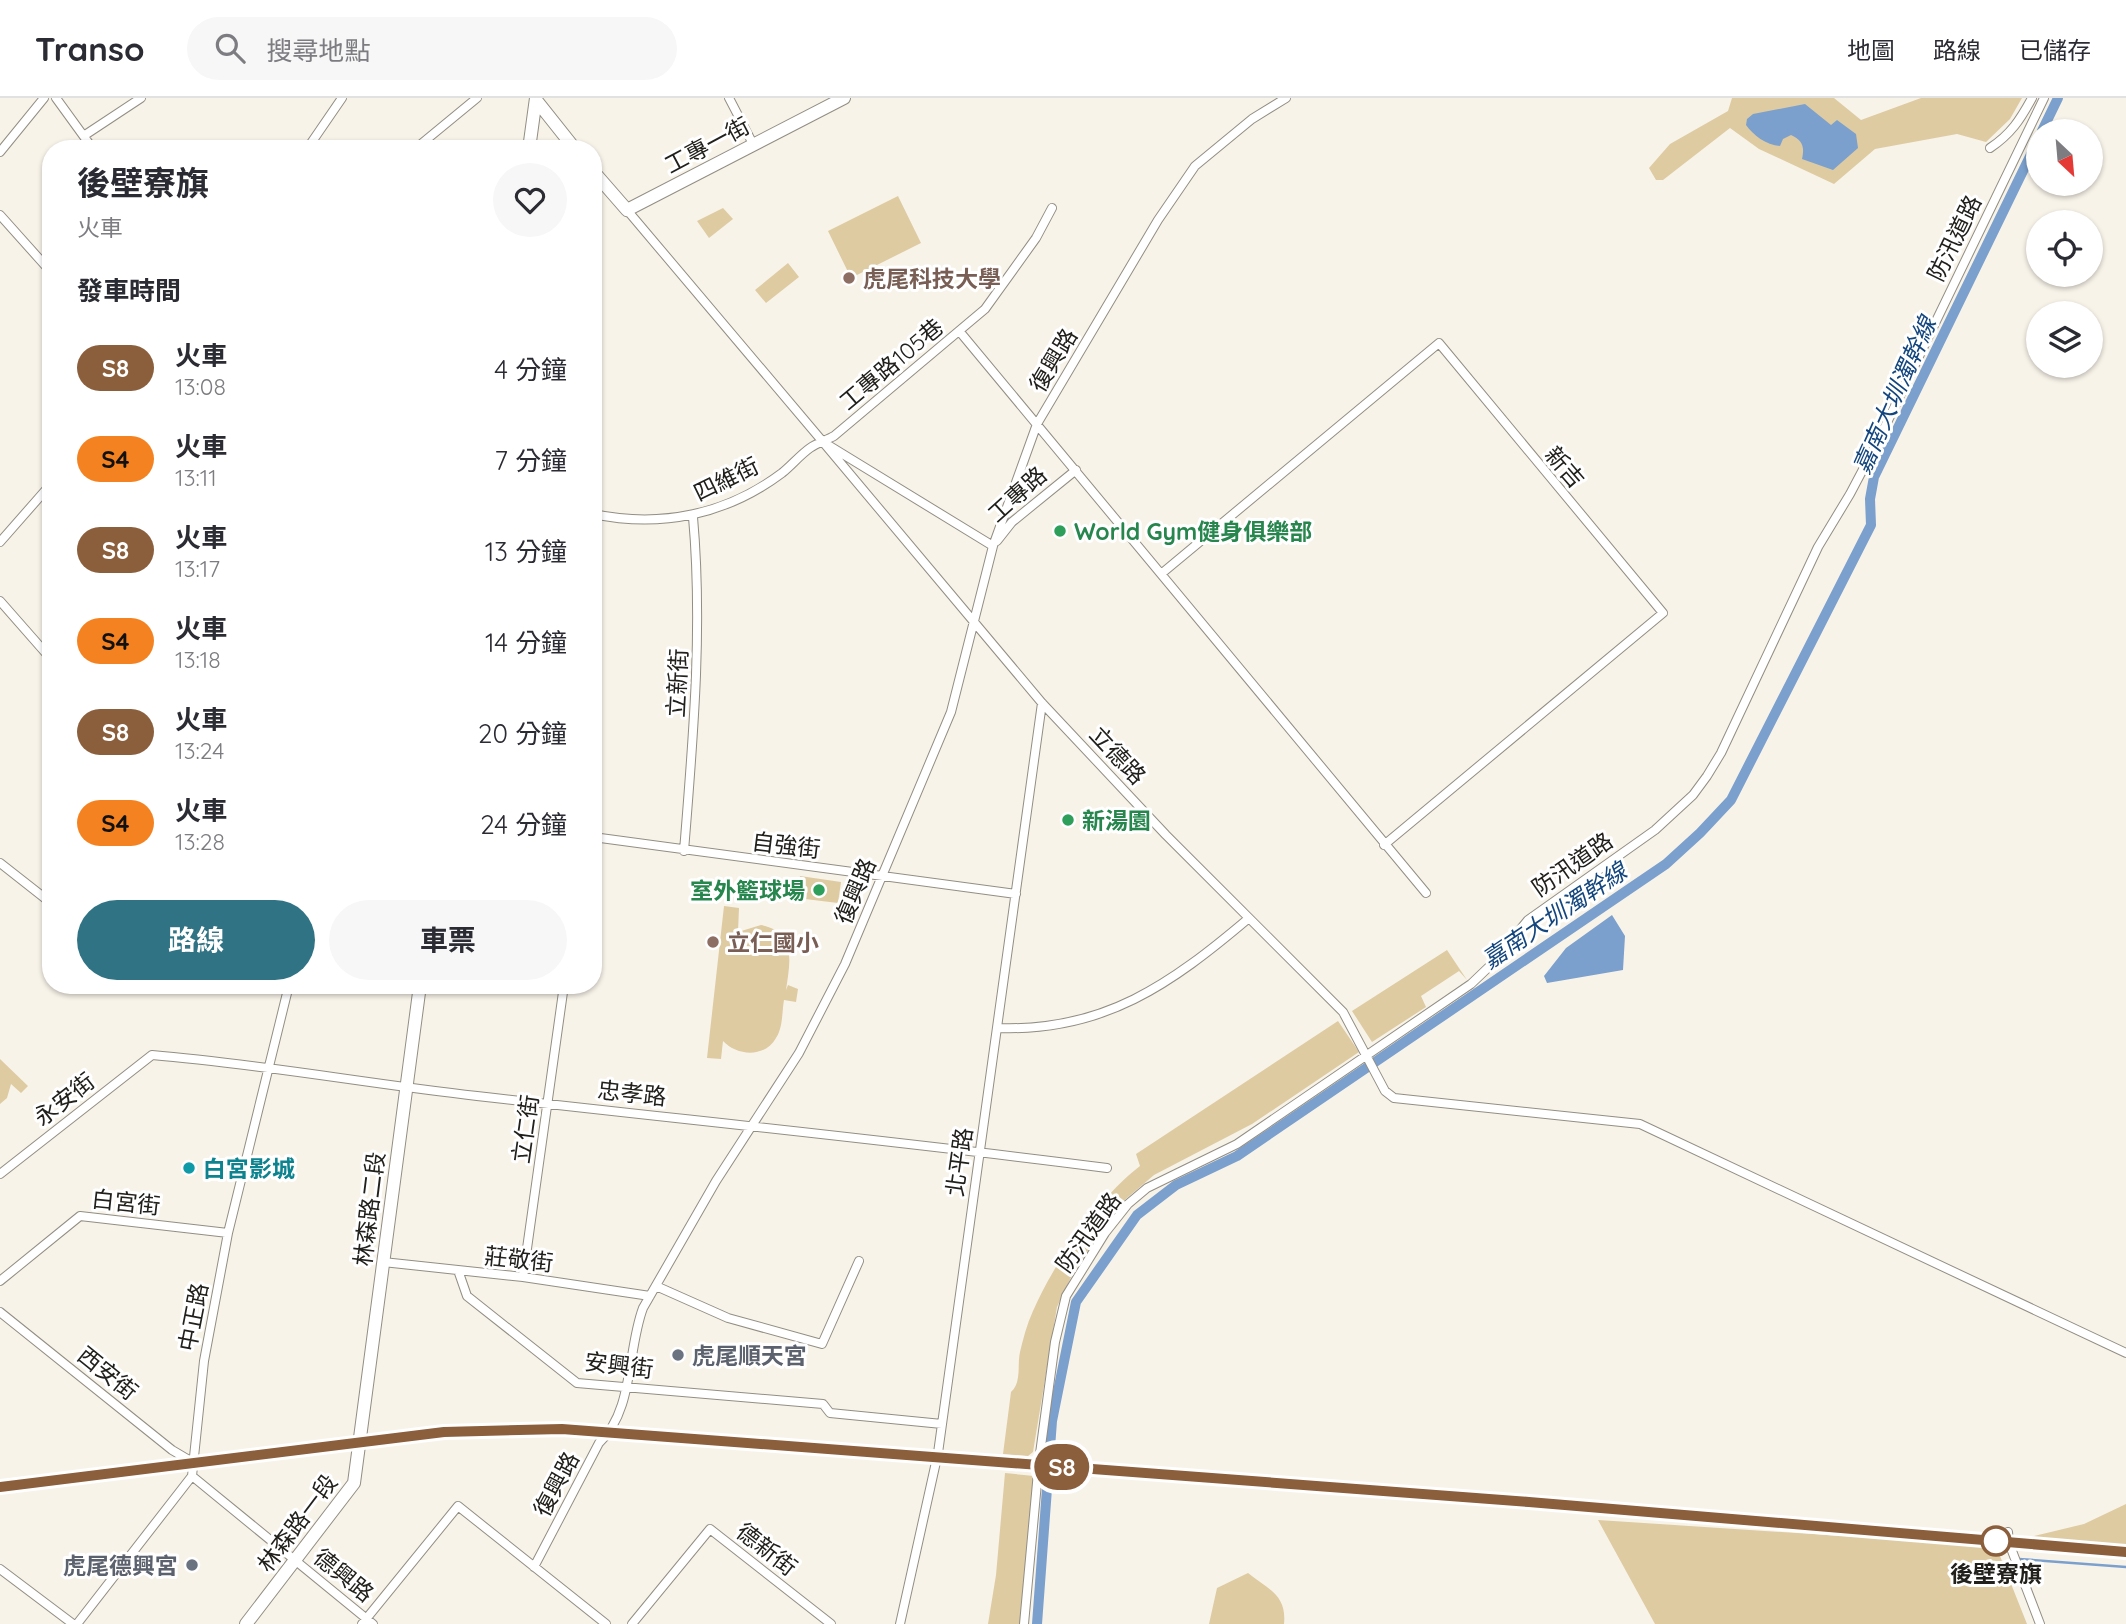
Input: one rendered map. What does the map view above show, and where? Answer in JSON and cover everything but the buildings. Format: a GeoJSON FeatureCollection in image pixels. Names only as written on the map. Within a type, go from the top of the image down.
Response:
{"type":"FeatureCollection","features":[{"type":"Feature","properties":{"kind":"main road","name":"工專一街"},"geometry":{"type":"LineString","coordinates":[[627,210],[844,98]]}},
{"type":"Feature","properties":{"kind":"main road"},"geometry":{"type":"LineString","coordinates":[[530,140],[535,99]]}},
{"type":"Feature","properties":{"kind":"main road"},"geometry":{"type":"LineString","coordinates":[[535,99],[568,140]]}},
{"type":"Feature","properties":{"kind":"main road","name":"工專路"},"geometry":{"type":"LineString","coordinates":[[602,181],[627,210]]}},
{"type":"Feature","properties":{"kind":"main road","name":"林森路二段"},"geometry":{"type":"LineString","coordinates":[[361,1438],[419,994]]}},
{"type":"Feature","properties":{"kind":"main road","name":"林森路一段"},"geometry":{"type":"LineString","coordinates":[[246,1624],[350,1492],[361,1438]]}},
{"type":"Feature","properties":{"kind":"street"},"geometry":{"type":"LineString","coordinates":[[1,147],[44,98]]}},
{"type":"Feature","properties":{"kind":"street"},"geometry":{"type":"LineString","coordinates":[[56,98],[88,140]]}},
{"type":"Feature","properties":{"kind":"street"},"geometry":{"type":"LineString","coordinates":[[85,135],[141,98]]}},
{"type":"Feature","properties":{"kind":"street"},"geometry":{"type":"LineString","coordinates":[[313,140],[342,98]]}},
{"type":"Feature","properties":{"kind":"street"},"geometry":{"type":"LineString","coordinates":[[426,140],[477,98]]}},
{"type":"Feature","properties":{"kind":"street"},"geometry":{"type":"LineString","coordinates":[[729,98],[753,144]]}},
{"type":"Feature","properties":{"kind":"street","name":"復興路"},"geometry":{"type":"LineString","coordinates":[[534,1566],[599,1443],[613,1430],[625,1386],[635,1328],[650,1296],[752,1125],[799,1053],[845,964],[951,712],[993,546],[1037,424],[1158,220],[1195,166],[1252,119],[1286,98]]}},
{"type":"Feature","properties":{"kind":"street"},"geometry":{"type":"LineString","coordinates":[[1990,148],[2007,137],[2019,123],[2032,98]]}},
{"type":"Feature","properties":{"kind":"street","name":"防汛道路"},"geometry":{"type":"LineString","coordinates":[[1024,1624],[1040,1454],[1055,1342],[1066,1296],[1105,1233],[1128,1204],[1168,1175],[1237,1144],[1471,984],[1493,964],[1528,920],[1655,830],[1693,795],[1721,753],[1818,547],[1878,441],[2044,98]]}},
{"type":"Feature","properties":{"kind":"street","name":"工專路105巷"},"geometry":{"type":"LineString","coordinates":[[823,442],[985,309],[1017,266],[1052,208]]}},
{"type":"Feature","properties":{"kind":"street","name":"工專路"},"geometry":{"type":"LineString","coordinates":[[627,210],[823,442],[993,546],[1012,522],[1076,470],[1426,893]]}},
{"type":"Feature","properties":{"kind":"street"},"geometry":{"type":"LineString","coordinates":[[0,215],[42,262]]}},
{"type":"Feature","properties":{"kind":"street"},"geometry":{"type":"LineString","coordinates":[[960,332],[1076,470]]}},
{"type":"Feature","properties":{"kind":"street","name":"新吉"},"geometry":{"type":"LineString","coordinates":[[1161,574],[1439,342],[1663,613],[1384,845]]}},
{"type":"Feature","properties":{"kind":"street","name":"立德路"},"geometry":{"type":"LineString","coordinates":[[823,442],[1042,703],[1343,1012],[1369,1056],[1385,1091],[1402,1099],[1640,1124],[2126,1353]]}},
{"type":"Feature","properties":{"kind":"street","name":"四維街"},"geometry":{"type":"LineString","coordinates":[[602,515],[653,520],[693,517],[751,492],[782,473],[811,447],[823,442]]}},
{"type":"Feature","properties":{"kind":"street"},"geometry":{"type":"LineString","coordinates":[[0,542],[42,494]]}},
{"type":"Feature","properties":{"kind":"street","name":"立新街"},"geometry":{"type":"LineString","coordinates":[[684,851],[698,692],[699,607],[693,517]]}},
{"type":"Feature","properties":{"kind":"street"},"geometry":{"type":"LineString","coordinates":[[0,601],[42,649]]}},
{"type":"Feature","properties":{"kind":"street","name":"北平路"},"geometry":{"type":"LineString","coordinates":[[900,1624],[942,1424],[1042,703]]}},
{"type":"Feature","properties":{"kind":"street","name":"自強街"},"geometry":{"type":"LineString","coordinates":[[602,838],[1016,894]]}},
{"type":"Feature","properties":{"kind":"street"},"geometry":{"type":"LineString","coordinates":[[0,863],[42,896]]}},
{"type":"Feature","properties":{"kind":"street"},"geometry":{"type":"LineString","coordinates":[[998,1028],[1051,1027],[1119,1008],[1162,986],[1249,918]]}},
{"type":"Feature","properties":{"kind":"street","name":"中正路"},"geometry":{"type":"LineString","coordinates":[[75,1624],[192,1476],[204,1361],[228,1233],[287,994]]}},
{"type":"Feature","properties":{"kind":"street","name":"立仁街"},"geometry":{"type":"LineString","coordinates":[[523,1277],[564,994]]}},
{"type":"Feature","properties":{"kind":"street","name":"忠孝路"},"geometry":{"type":"LineString","coordinates":[[152,1055],[270,1066],[406,1086],[1107,1168]]}},
{"type":"Feature","properties":{"kind":"street","name":"永安街"},"geometry":{"type":"LineString","coordinates":[[0,1174],[152,1055]]}},
{"type":"Feature","properties":{"kind":"street","name":"白宮街"},"geometry":{"type":"LineString","coordinates":[[0,1280],[80,1216],[228,1233]]}},
{"type":"Feature","properties":{"kind":"street"},"geometry":{"type":"LineString","coordinates":[[656,1286],[728,1318],[821,1343],[859,1261]]}},
{"type":"Feature","properties":{"kind":"street","name":"莊敬街"},"geometry":{"type":"LineString","coordinates":[[383,1262],[459,1273],[523,1277],[650,1296]]}},
{"type":"Feature","properties":{"kind":"street","name":"安興街"},"geometry":{"type":"LineString","coordinates":[[459,1273],[467,1296],[577,1383],[823,1404],[830,1413],[942,1424]]}},
{"type":"Feature","properties":{"kind":"street","name":"西安街"},"geometry":{"type":"LineString","coordinates":[[0,1312],[172,1450],[194,1463]]}},
{"type":"Feature","properties":{"kind":"street"},"geometry":{"type":"LineString","coordinates":[[1040,1454],[1062,1456]]}},
{"type":"Feature","properties":{"kind":"street","name":"德興路"},"geometry":{"type":"LineString","coordinates":[[192,1476],[296,1560],[367,1622]]}},
{"type":"Feature","properties":{"kind":"street"},"geometry":{"type":"LineString","coordinates":[[367,1622],[458,1506],[606,1624]]}},
{"type":"Feature","properties":{"kind":"street","name":"德新街"},"geometry":{"type":"LineString","coordinates":[[632,1624],[710,1529],[831,1624]]}},
{"type":"Feature","properties":{"kind":"street"},"geometry":{"type":"LineString","coordinates":[[2008,1532],[2009,1543],[2040,1624]]}},
{"type":"Feature","properties":{"kind":"street"},"geometry":{"type":"LineString","coordinates":[[2,1574],[75,1624]]}},
{"type":"Feature","properties":{"kind":"shaded area"},"geometry":{"type":"Polygon","coordinates":[[[1732,98],[1834,98],[1861,120],[1921,98],[2022,98],[2010,119],[1986,142],[1957,134],[1875,149],[1834,184],[1759,149],[1730,128],[1663,180],[1656,180],[1649,168],[1670,144],[1728,111],[1732,98]]]}},
{"type":"Feature","properties":{"kind":"shaded area"},"geometry":{"type":"Polygon","coordinates":[[[898,196],[921,243],[851,278],[828,231],[898,196]]]}},
{"type":"Feature","properties":{"kind":"shaded area"},"geometry":{"type":"Polygon","coordinates":[[[723,208],[733,219],[709,238],[697,221],[723,208]]]}},
{"type":"Feature","properties":{"kind":"shaded area"},"geometry":{"type":"Polygon","coordinates":[[[788,263],[799,277],[766,303],[755,290],[788,263]]]}},
{"type":"Feature","properties":{"kind":"shaded area","name":"室外籃球場"},"geometry":{"type":"Polygon","coordinates":[[[800,876],[841,882],[838,903],[797,898],[800,876]]]}},
{"type":"Feature","properties":{"kind":"shaded area"},"geometry":{"type":"Polygon","coordinates":[[[724,906],[739,908],[738,932],[761,925],[781,934],[789,950],[786,990],[788,985],[798,989],[796,1002],[784,1000],[780,1029],[771,1044],[751,1053],[736,1050],[723,1041],[721,1059],[707,1058],[724,906]]]}},
{"type":"Feature","properties":{"kind":"shaded area"},"geometry":{"type":"Polygon","coordinates":[[[1447,950],[1467,980],[1459,971],[1421,996],[1426,1007],[1372,1042],[1352,1011],[1447,950]]]}},
{"type":"Feature","properties":{"kind":"shaded area"},"geometry":{"type":"Polygon","coordinates":[[[1338,1021],[1359,1052],[1252,1124],[1154,1175],[1121,1203],[1074,1271],[1057,1307],[1033,1452],[1028,1456],[1003,1454],[1011,1392],[1017,1383],[1020,1352],[1033,1311],[1065,1252],[1093,1213],[1124,1179],[1140,1166],[1136,1154],[1338,1021]]]}},
{"type":"Feature","properties":{"kind":"shaded area"},"geometry":{"type":"Polygon","coordinates":[[[0,1059],[28,1086],[21,1093],[11,1084],[7,1098],[0,1104],[0,1059]]]}},
{"type":"Feature","properties":{"kind":"shaded area"},"geometry":{"type":"Polygon","coordinates":[[[1005,1473],[1034,1476],[1022,1611],[1020,1624],[988,1624],[996,1575],[1005,1473]]]}},
{"type":"Feature","properties":{"kind":"shaded area"},"geometry":{"type":"Polygon","coordinates":[[[2126,1504],[2126,1547],[2021,1539],[2084,1524],[2126,1504]]]}},
{"type":"Feature","properties":{"kind":"shaded area"},"geometry":{"type":"Polygon","coordinates":[[[1598,1520],[1996,1546],[2027,1624],[1655,1624],[1598,1520]]]}},
{"type":"Feature","properties":{"kind":"shaded area"},"geometry":{"type":"Polygon","coordinates":[[[1248,1573],[1279,1599],[1284,1624],[1209,1624],[1217,1588],[1248,1573]]]}},
{"type":"Feature","properties":{"kind":"water"},"geometry":{"type":"Polygon","coordinates":[[[1805,104],[1831,125],[1837,120],[1856,134],[1858,148],[1833,170],[1802,159],[1802,144],[1795,137],[1791,135],[1783,139],[1780,146],[1770,144],[1760,139],[1746,125],[1747,119],[1753,114],[1805,104]]]}},
{"type":"Feature","properties":{"kind":"water"},"geometry":{"type":"Polygon","coordinates":[[[1612,915],[1625,936],[1623,970],[1547,983],[1544,976],[1566,948],[1612,915]]]}},
{"type":"Feature","properties":{"kind":"waterway","name":"嘉南大圳濁幹線"},"geometry":{"type":"LineString","coordinates":[[2048,119],[2058,98]]}},
{"type":"Feature","properties":{"kind":"waterway","name":"嘉南大圳濁幹線"},"geometry":{"type":"LineString","coordinates":[[1037,1624],[1052,1421],[1076,1302],[1137,1215],[1176,1185],[1237,1156],[1666,864],[1731,800],[1871,525],[1870,499],[1874,477],[2026,165]]}},
{"type":"Feature","properties":{"kind":"waterway"},"geometry":{"type":"LineString","coordinates":[[2019,1559],[2126,1567]]}},
{"type":"Feature","properties":{"kind":"railway"},"geometry":{"type":"LineString","coordinates":[[0,1487],[444,1431],[562,1429],[1502,1500],[2126,1552]]}},
{"type":"Feature","properties":{"kind":"train","name":"S8"},"geometry":{"type":"LineString","coordinates":[[0,1487],[444,1432],[562,1429],[1529,1502],[2126,1552]]}},
{"type":"Feature","properties":{"kind":"place","name":"虎尾科技大學"},"geometry":{"type":"Point","coordinates":[849,278]}},
{"type":"Feature","properties":{"kind":"place","name":"World Gym健身俱樂部"},"geometry":{"type":"Point","coordinates":[1060,531]}},
{"type":"Feature","properties":{"kind":"place","name":"新湯園"},"geometry":{"type":"Point","coordinates":[1068,820]}},
{"type":"Feature","properties":{"kind":"place","name":"室外籃球場"},"geometry":{"type":"Point","coordinates":[819,890]}},
{"type":"Feature","properties":{"kind":"place","name":"立仁國小"},"geometry":{"type":"Point","coordinates":[713,942]}},
{"type":"Feature","properties":{"kind":"place","name":"白宮影城"},"geometry":{"type":"Point","coordinates":[189,1168]}},
{"type":"Feature","properties":{"kind":"place","name":"虎尾順天宮"},"geometry":{"type":"Point","coordinates":[678,1355]}},
{"type":"Feature","properties":{"kind":"place","name":"後壁寮旗"},"geometry":{"type":"Point","coordinates":[1996,1541]}},
{"type":"Feature","properties":{"kind":"place","name":"虎尾德興宮"},"geometry":{"type":"Point","coordinates":[192,1565]}}]}
